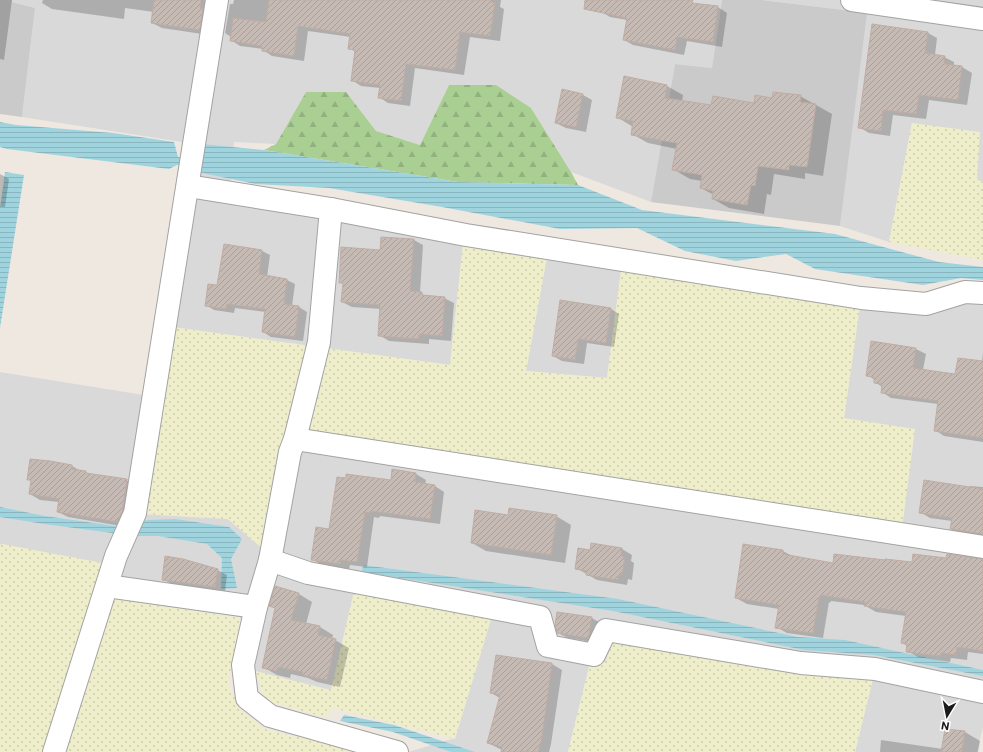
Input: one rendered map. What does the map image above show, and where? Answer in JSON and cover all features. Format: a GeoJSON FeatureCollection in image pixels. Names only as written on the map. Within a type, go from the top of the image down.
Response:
{"type":"FeatureCollection","features":[{"type":"Feature","properties":{"kind":"street"},"geometry":{"type":"LineString","coordinates":[[54,752],[116,556],[135,513],[217,0]]}},
{"type":"Feature","properties":{"kind":"street"},"geometry":{"type":"LineString","coordinates":[[852,0],[983,19]]}},
{"type":"Feature","properties":{"kind":"street"},"geometry":{"type":"LineString","coordinates":[[190,171],[331,209],[466,235],[861,298],[926,304],[965,292],[983,293]]}},
{"type":"Feature","properties":{"kind":"street"},"geometry":{"type":"LineString","coordinates":[[331,209],[319,342],[295,439],[290,452],[270,560],[256,607],[243,665],[247,698],[270,716],[397,752]]}},
{"type":"Feature","properties":{"kind":"street"},"geometry":{"type":"LineString","coordinates":[[295,439],[983,547]]}},
{"type":"Feature","properties":{"kind":"street"},"geometry":{"type":"LineString","coordinates":[[270,560],[308,573],[540,617],[548,646],[594,655],[606,630],[801,663],[875,669],[983,692]]}},
{"type":"Feature","properties":{"kind":"street"},"geometry":{"type":"LineString","coordinates":[[107,586],[256,607]]}},
{"type":"Feature","properties":{"kind":"shaded area"},"geometry":{"type":"Polygon","coordinates":[[[0,0],[12,0],[12,2],[35,8],[22,117],[0,114],[0,0]]]}},
{"type":"Feature","properties":{"kind":"shaded area"},"geometry":{"type":"Polygon","coordinates":[[[12,0],[722,0],[712,68],[675,64],[651,202],[571,172],[531,108],[449,85],[420,145],[376,131],[346,92],[306,92],[276,144],[234,142],[231,184],[620,249],[622,263],[607,378],[526,371],[547,257],[463,244],[450,365],[172,327],[155,318],[182,142],[22,117],[35,8],[12,2],[12,0]]]}},
{"type":"Feature","properties":{"kind":"shaded area"},"geometry":{"type":"Polygon","coordinates":[[[722,0],[762,0],[867,13],[840,226],[651,202],[675,64],[712,68],[722,0]]]}},
{"type":"Feature","properties":{"kind":"shaded area"},"geometry":{"type":"Polygon","coordinates":[[[762,0],[983,0],[983,182],[977,180],[912,123],[889,242],[840,226],[866,13],[762,0]]]}},
{"type":"Feature","properties":{"kind":"shaded area"},"geometry":{"type":"Polygon","coordinates":[[[983,289],[983,727],[977,752],[855,752],[873,679],[605,662],[589,667],[568,752],[408,752],[455,738],[331,691],[255,671],[240,617],[111,598],[2,544],[0,545],[0,372],[144,395],[142,514],[228,519],[263,549],[287,433],[844,418],[860,305],[983,289]]]}},
{"type":"Feature","properties":{"kind":"green space"},"geometry":{"type":"Polygon","coordinates":[[[449,85],[496,85],[531,108],[578,185],[458,182],[264,150],[276,144],[306,92],[346,92],[376,131],[420,145],[449,85]]]}},
{"type":"Feature","properties":{"kind":"green space"},"geometry":{"type":"Polygon","coordinates":[[[912,123],[980,132],[977,180],[983,182],[983,260],[889,242],[912,123]]]}},
{"type":"Feature","properties":{"kind":"green space"},"geometry":{"type":"Polygon","coordinates":[[[463,244],[547,257],[526,371],[607,378],[622,263],[860,305],[844,418],[915,429],[902,529],[287,433],[263,549],[228,519],[142,514],[172,327],[450,365],[463,244]]]}},
{"type":"Feature","properties":{"kind":"green space"},"geometry":{"type":"Polygon","coordinates":[[[2,544],[103,563],[45,752],[0,752],[0,545],[2,544]]]}},
{"type":"Feature","properties":{"kind":"green space"},"geometry":{"type":"Polygon","coordinates":[[[355,587],[493,613],[455,739],[333,708],[324,717],[266,701],[255,671],[331,690],[355,587]]]}},
{"type":"Feature","properties":{"kind":"green space"},"geometry":{"type":"Polygon","coordinates":[[[111,598],[240,618],[228,685],[242,711],[264,729],[362,752],[64,752],[111,598]]]}},
{"type":"Feature","properties":{"kind":"green space"},"geometry":{"type":"Polygon","coordinates":[[[614,639],[873,678],[855,752],[568,752],[589,667],[605,662],[614,639]]]}},
{"type":"Feature","properties":{"kind":"water"},"geometry":{"type":"Polygon","coordinates":[[[0,122],[16,125],[113,133],[174,142],[178,157],[200,158],[201,144],[264,150],[458,182],[578,185],[642,210],[835,234],[939,262],[983,267],[983,280],[961,278],[923,285],[815,269],[786,254],[736,261],[685,251],[637,228],[560,229],[329,188],[255,184],[198,172],[199,166],[177,165],[169,169],[7,149],[0,147],[0,122]]]}},
{"type":"Feature","properties":{"kind":"water"},"geometry":{"type":"Polygon","coordinates":[[[5,172],[24,175],[0,328],[0,208],[5,172]]]}},
{"type":"Feature","properties":{"kind":"water"},"geometry":{"type":"Polygon","coordinates":[[[0,507],[45,516],[115,526],[148,520],[175,519],[229,527],[242,539],[231,559],[237,588],[221,589],[222,558],[207,544],[158,536],[135,536],[0,517],[0,507]]]}},
{"type":"Feature","properties":{"kind":"water"},"geometry":{"type":"Polygon","coordinates":[[[363,565],[618,599],[798,637],[845,640],[983,670],[983,676],[874,655],[804,650],[613,611],[362,572],[363,565]]]}},
{"type":"Feature","properties":{"kind":"water"},"geometry":{"type":"Polygon","coordinates":[[[344,715],[394,725],[475,752],[451,752],[393,732],[340,721],[344,715]]]}},
{"type":"Feature","properties":{"kind":"building"},"geometry":{"type":"Polygon","coordinates":[[[154,0],[201,0],[200,8],[203,9],[200,30],[151,23],[154,0]]]}},
{"type":"Feature","properties":{"kind":"building"},"geometry":{"type":"Polygon","coordinates":[[[269,0],[491,0],[491,2],[495,3],[490,36],[460,32],[455,70],[406,64],[401,101],[378,98],[380,85],[351,81],[355,50],[348,49],[350,34],[298,26],[294,56],[262,51],[262,46],[230,41],[233,18],[266,22],[269,0]]]}},
{"type":"Feature","properties":{"kind":"building"},"geometry":{"type":"Polygon","coordinates":[[[585,0],[693,0],[692,3],[718,6],[713,42],[677,37],[675,50],[623,40],[627,18],[584,9],[585,0]]]}},
{"type":"Feature","properties":{"kind":"building"},"geometry":{"type":"Polygon","coordinates":[[[872,24],[928,32],[925,53],[945,56],[944,64],[962,66],[958,100],[919,95],[916,114],[883,110],[881,131],[858,128],[872,24]]]}},
{"type":"Feature","properties":{"kind":"building"},"geometry":{"type":"Polygon","coordinates":[[[624,76],[667,85],[665,98],[711,105],[713,96],[754,103],[755,95],[772,98],[773,92],[801,95],[800,102],[816,104],[807,167],[789,165],[789,170],[758,166],[755,186],[751,185],[747,205],[712,199],[713,191],[700,188],[702,175],[672,170],[677,143],[631,135],[633,121],[616,118],[624,76]]]}},
{"type":"Feature","properties":{"kind":"building"},"geometry":{"type":"Polygon","coordinates":[[[562,89],[583,94],[576,127],[555,123],[562,89]]]}},
{"type":"Feature","properties":{"kind":"building"},"geometry":{"type":"Polygon","coordinates":[[[381,237],[414,239],[410,291],[422,292],[422,295],[445,297],[442,336],[419,334],[419,339],[378,336],[380,305],[341,302],[343,283],[339,283],[341,247],[380,250],[381,237]]]}},
{"type":"Feature","properties":{"kind":"building"},"geometry":{"type":"Polygon","coordinates":[[[224,244],[262,250],[259,274],[287,279],[284,304],[299,306],[295,337],[262,332],[265,309],[227,304],[226,309],[205,306],[208,284],[217,285],[224,244]]]}},
{"type":"Feature","properties":{"kind":"building"},"geometry":{"type":"Polygon","coordinates":[[[560,300],[611,308],[606,343],[578,339],[575,360],[552,356],[560,300]]]}},
{"type":"Feature","properties":{"kind":"building"},"geometry":{"type":"Polygon","coordinates":[[[871,341],[916,348],[913,368],[955,374],[958,358],[983,361],[983,438],[934,431],[938,401],[881,393],[882,384],[874,383],[874,377],[866,376],[871,341]]]}},
{"type":"Feature","properties":{"kind":"building"},"geometry":{"type":"Polygon","coordinates":[[[30,459],[72,465],[72,469],[86,471],[86,473],[127,479],[122,512],[117,522],[57,512],[59,499],[29,494],[31,480],[27,480],[30,459]]]}},
{"type":"Feature","properties":{"kind":"building"},"geometry":{"type":"Polygon","coordinates":[[[392,469],[416,473],[415,482],[435,485],[430,519],[370,511],[370,513],[365,512],[357,562],[341,560],[340,564],[311,560],[316,527],[329,529],[337,477],[346,478],[346,474],[391,480],[392,469]]]}},
{"type":"Feature","properties":{"kind":"building"},"geometry":{"type":"Polygon","coordinates":[[[924,480],[983,489],[983,534],[950,529],[952,518],[919,513],[924,480]]]}},
{"type":"Feature","properties":{"kind":"building"},"geometry":{"type":"Polygon","coordinates":[[[509,508],[557,515],[551,555],[471,543],[475,510],[508,515],[509,508]]]}},
{"type":"Feature","properties":{"kind":"building"},"geometry":{"type":"Polygon","coordinates":[[[591,543],[622,548],[621,556],[625,557],[622,575],[619,574],[618,580],[586,575],[587,571],[575,569],[578,548],[590,550],[591,543]]]}},
{"type":"Feature","properties":{"kind":"building"},"geometry":{"type":"Polygon","coordinates":[[[743,544],[783,550],[783,554],[833,563],[834,554],[912,562],[913,554],[946,558],[947,554],[983,559],[983,651],[957,647],[956,655],[941,653],[940,656],[906,652],[907,644],[901,643],[906,612],[864,606],[865,602],[821,595],[819,597],[813,633],[775,628],[779,605],[735,598],[743,544]]]}},
{"type":"Feature","properties":{"kind":"building"},"geometry":{"type":"Polygon","coordinates":[[[165,556],[183,559],[218,569],[215,587],[162,580],[165,556]]]}},
{"type":"Feature","properties":{"kind":"building"},"geometry":{"type":"Polygon","coordinates":[[[275,586],[299,593],[291,620],[320,626],[318,635],[336,639],[327,680],[302,675],[303,672],[278,667],[276,671],[262,668],[275,608],[269,606],[275,586]]]}},
{"type":"Feature","properties":{"kind":"building"},"geometry":{"type":"Polygon","coordinates":[[[557,612],[592,617],[588,638],[557,633],[555,625],[557,612]]]}},
{"type":"Feature","properties":{"kind":"building"},"geometry":{"type":"Polygon","coordinates":[[[496,655],[552,663],[542,738],[538,752],[501,752],[502,747],[487,743],[500,695],[490,693],[496,655]]]}},
{"type":"Feature","properties":{"kind":"building"},"geometry":{"type":"Polygon","coordinates":[[[945,729],[965,731],[962,752],[941,752],[945,729]]]}}]}
